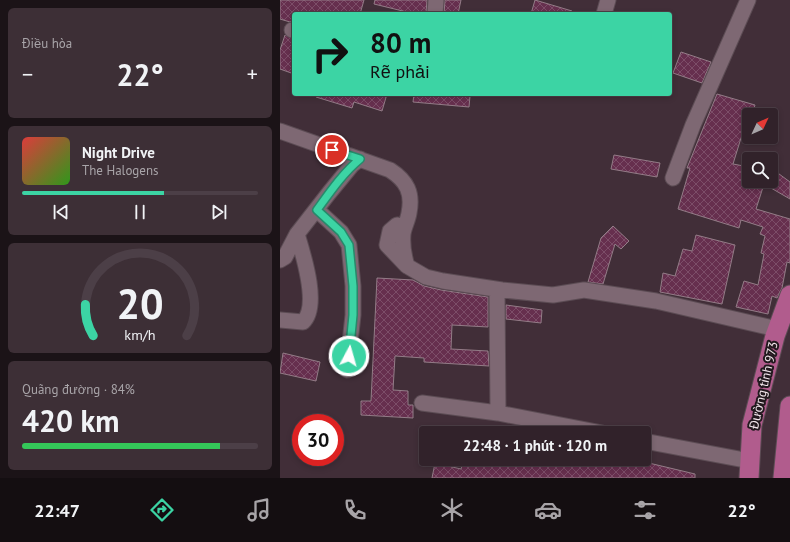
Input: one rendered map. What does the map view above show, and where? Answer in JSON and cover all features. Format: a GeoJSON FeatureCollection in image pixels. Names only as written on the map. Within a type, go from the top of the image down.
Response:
{"type":"FeatureCollection","features":[{"type":"Feature","properties":{"kind":"main road","name":"Đường tỉnh 973"},"geometry":{"type":"LineString","coordinates":[[749,469],[752,425],[777,329],[790,295]]}},
{"type":"Feature","properties":{"kind":"main road"},"geometry":{"type":"LineString","coordinates":[[783,478],[790,406]]}},
{"type":"Feature","properties":{"kind":"street"},"geometry":{"type":"LineString","coordinates":[[434,12],[436,0]]}},
{"type":"Feature","properties":{"kind":"street"},"geometry":{"type":"LineString","coordinates":[[605,12],[608,0]]}},
{"type":"Feature","properties":{"kind":"street"},"geometry":{"type":"LineString","coordinates":[[674,178],[694,125],[748,0]]}},
{"type":"Feature","properties":{"kind":"street"},"geometry":{"type":"LineString","coordinates":[[280,131],[390,170],[401,177],[409,189],[409,212],[403,233],[397,225],[390,232],[387,245],[406,266],[426,277],[502,290],[553,295],[584,290],[656,301],[777,329]]}},
{"type":"Feature","properties":{"kind":"street"},"geometry":{"type":"LineString","coordinates":[[282,257],[297,234],[329,193],[360,159]]}},
{"type":"Feature","properties":{"kind":"street"},"geometry":{"type":"LineString","coordinates":[[317,210],[341,232],[349,245],[353,286],[353,315],[347,370]]}},
{"type":"Feature","properties":{"kind":"street"},"geometry":{"type":"LineString","coordinates":[[280,320],[303,322],[307,318],[310,304],[308,278],[297,234]]}},
{"type":"Feature","properties":{"kind":"street"},"geometry":{"type":"LineString","coordinates":[[497,293],[498,413]]}},
{"type":"Feature","properties":{"kind":"street"},"geometry":{"type":"LineString","coordinates":[[422,403],[498,413],[566,426]]}},
{"type":"Feature","properties":{"kind":"street"},"geometry":{"type":"LineString","coordinates":[[651,443],[749,469]]}},
{"type":"Feature","properties":{"kind":"building"},"geometry":{"type":"Polygon","coordinates":[[[280,0],[364,0],[361,12],[292,12],[292,22],[280,19],[280,0]]]}},
{"type":"Feature","properties":{"kind":"building"},"geometry":{"type":"Polygon","coordinates":[[[375,0],[427,0],[426,12],[407,12],[374,4],[375,0]]]}},
{"type":"Feature","properties":{"kind":"building"},"geometry":{"type":"Polygon","coordinates":[[[445,0],[461,0],[458,12],[444,12],[445,0]]]}},
{"type":"Feature","properties":{"kind":"building"},"geometry":{"type":"Polygon","coordinates":[[[535,0],[572,11],[572,12],[532,12],[535,0]]]}},
{"type":"Feature","properties":{"kind":"building"},"geometry":{"type":"Polygon","coordinates":[[[285,35],[292,38],[292,73],[280,69],[280,50],[285,35]]]}},
{"type":"Feature","properties":{"kind":"building"},"geometry":{"type":"Polygon","coordinates":[[[681,52],[711,62],[702,83],[673,73],[681,52]]]}},
{"type":"Feature","properties":{"kind":"building"},"geometry":{"type":"Polygon","coordinates":[[[717,94],[755,105],[754,108],[742,108],[742,136],[733,164],[742,166],[742,188],[763,188],[756,209],[790,219],[790,263],[787,262],[782,288],[777,298],[772,296],[768,314],[736,307],[744,281],[758,285],[764,254],[761,253],[765,236],[760,234],[763,227],[741,220],[739,228],[678,209],[690,168],[687,168],[717,94]]]}},
{"type":"Feature","properties":{"kind":"building"},"geometry":{"type":"Polygon","coordinates":[[[386,96],[382,111],[354,102],[352,108],[316,97],[386,96]]]}},
{"type":"Feature","properties":{"kind":"building"},"geometry":{"type":"Polygon","coordinates":[[[414,96],[470,96],[469,107],[413,102],[414,96]]]}},
{"type":"Feature","properties":{"kind":"building"},"geometry":{"type":"Polygon","coordinates":[[[614,155],[660,163],[657,177],[611,169],[614,155]]]}},
{"type":"Feature","properties":{"kind":"building"},"geometry":{"type":"Polygon","coordinates":[[[778,173],[790,182],[790,199],[771,188],[778,188],[778,173]]]}},
{"type":"Feature","properties":{"kind":"building"},"geometry":{"type":"Polygon","coordinates":[[[613,226],[629,241],[621,249],[615,244],[603,284],[588,282],[601,238],[613,226]]]}},
{"type":"Feature","properties":{"kind":"building"},"geometry":{"type":"Polygon","coordinates":[[[696,235],[735,245],[722,304],[660,292],[663,273],[675,276],[683,249],[692,251],[696,235]]]}},
{"type":"Feature","properties":{"kind":"building"},"geometry":{"type":"Polygon","coordinates":[[[377,278],[413,280],[424,286],[441,290],[488,297],[488,327],[452,325],[451,349],[488,351],[489,366],[424,362],[424,358],[395,356],[393,390],[408,391],[408,405],[413,405],[413,418],[361,415],[361,401],[371,401],[377,278]]]}},
{"type":"Feature","properties":{"kind":"building"},"geometry":{"type":"Polygon","coordinates":[[[506,305],[542,310],[541,323],[506,319],[506,305]]]}},
{"type":"Feature","properties":{"kind":"building"},"geometry":{"type":"Polygon","coordinates":[[[283,353],[320,362],[316,381],[280,373],[283,353]]]}},
{"type":"Feature","properties":{"kind":"building"},"geometry":{"type":"Polygon","coordinates":[[[651,464],[695,474],[695,478],[432,478],[434,466],[448,466],[461,469],[462,466],[651,466],[651,464]]]}},
{"type":"Feature","properties":{"kind":"route"},"geometry":{"type":"LineString","coordinates":[[332,150],[360,159],[329,193],[317,210],[341,232],[349,245],[353,286],[353,315],[349,356]]}}]}
